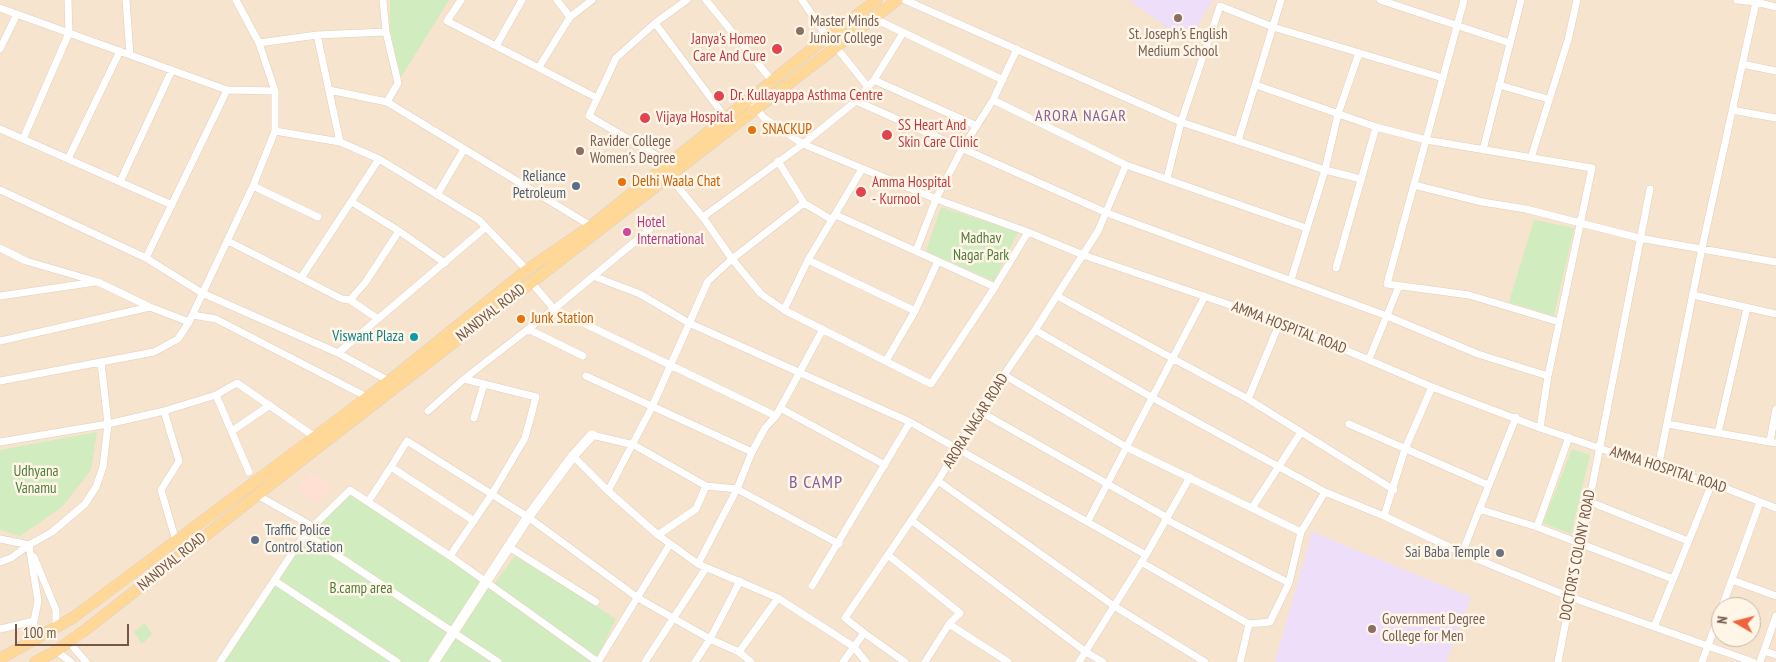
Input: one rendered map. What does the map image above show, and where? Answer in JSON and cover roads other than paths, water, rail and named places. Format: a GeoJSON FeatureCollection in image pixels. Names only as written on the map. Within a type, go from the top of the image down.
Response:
{"type":"FeatureCollection","features":[{"type":"Feature","properties":{"kind":"main road","name":"NANDYAL ROAD"},"geometry":{"type":"LineString","coordinates":[[0,659],[34,642],[56,626],[74,617],[315,438],[528,270],[670,170],[725,117],[753,104],[773,82],[827,37],[877,0]]}},
{"type":"Feature","properties":{"kind":"main road","name":"NANDYAL ROAD"},"geometry":{"type":"LineString","coordinates":[[40,660],[88,628],[531,282],[753,104],[836,47],[897,0]]}},
{"type":"Feature","properties":{"kind":"main road"},"geometry":{"type":"LineString","coordinates":[[74,617],[88,628]]}},
{"type":"Feature","properties":{"kind":"main road"},"geometry":{"type":"LineString","coordinates":[[34,642],[35,650],[40,660]]}},
{"type":"Feature","properties":{"kind":"street"},"geometry":{"type":"LineString","coordinates":[[23,139],[69,33],[68,0]]}},
{"type":"Feature","properties":{"kind":"street"},"geometry":{"type":"LineString","coordinates":[[126,0],[130,55]]}},
{"type":"Feature","properties":{"kind":"street"},"geometry":{"type":"LineString","coordinates":[[0,381],[154,352],[178,339],[189,322],[253,186],[275,131],[274,91],[259,43],[236,0]]}},
{"type":"Feature","properties":{"kind":"street"},"geometry":{"type":"LineString","coordinates":[[383,0],[386,32],[398,82],[387,102]]}},
{"type":"Feature","properties":{"kind":"street"},"geometry":{"type":"LineString","coordinates":[[461,0],[447,21],[597,98]]}},
{"type":"Feature","properties":{"kind":"street"},"geometry":{"type":"LineString","coordinates":[[496,46],[522,0]]}},
{"type":"Feature","properties":{"kind":"street"},"geometry":{"type":"LineString","coordinates":[[557,0],[570,17]]}},
{"type":"Feature","properties":{"kind":"street"},"geometry":{"type":"LineString","coordinates":[[539,67],[570,17],[592,0]]}},
{"type":"Feature","properties":{"kind":"street"},"geometry":{"type":"LineString","coordinates":[[687,0],[656,23],[616,58],[589,116],[670,170],[732,259],[761,294],[784,310],[931,384],[995,287],[1028,232]]}},
{"type":"Feature","properties":{"kind":"street"},"geometry":{"type":"LineString","coordinates":[[706,0],[773,82]]}},
{"type":"Feature","properties":{"kind":"street"},"geometry":{"type":"LineString","coordinates":[[802,0],[827,37]]}},
{"type":"Feature","properties":{"kind":"street"},"geometry":{"type":"LineString","coordinates":[[905,0],[1181,122],[1324,170],[1361,179]]}},
{"type":"Feature","properties":{"kind":"street"},"geometry":{"type":"LineString","coordinates":[[1238,141],[1281,0]]}},
{"type":"Feature","properties":{"kind":"street"},"geometry":{"type":"LineString","coordinates":[[1380,0],[1510,43]]}},
{"type":"Feature","properties":{"kind":"street"},"geometry":{"type":"LineString","coordinates":[[1464,0],[1387,284],[1469,295],[1559,322]]}},
{"type":"Feature","properties":{"kind":"street"},"geometry":{"type":"LineString","coordinates":[[1483,150],[1521,0]]}},
{"type":"Feature","properties":{"kind":"street"},"geometry":{"type":"LineString","coordinates":[[1531,158],[1568,40],[1578,0]]}},
{"type":"Feature","properties":{"kind":"street"},"geometry":{"type":"LineString","coordinates":[[1737,0],[1776,7]]}},
{"type":"Feature","properties":{"kind":"street"},"geometry":{"type":"LineString","coordinates":[[1658,468],[1692,295],[1756,2]]}},
{"type":"Feature","properties":{"kind":"street"},"geometry":{"type":"LineString","coordinates":[[1167,179],[1181,122],[1220,6],[1273,27],[1443,78]]}},
{"type":"Feature","properties":{"kind":"street"},"geometry":{"type":"LineString","coordinates":[[0,8],[227,90],[274,91]]}},
{"type":"Feature","properties":{"kind":"street"},"geometry":{"type":"LineString","coordinates":[[0,49],[16,14]]}},
{"type":"Feature","properties":{"kind":"street"},"geometry":{"type":"LineString","coordinates":[[873,18],[903,34],[1003,80]]}},
{"type":"Feature","properties":{"kind":"street"},"geometry":{"type":"LineString","coordinates":[[656,23],[725,117]]}},
{"type":"Feature","properties":{"kind":"street"},"geometry":{"type":"LineString","coordinates":[[259,43],[317,35],[386,32]]}},
{"type":"Feature","properties":{"kind":"street"},"geometry":{"type":"LineString","coordinates":[[703,217],[803,144],[856,101],[874,80],[903,34]]}},
{"type":"Feature","properties":{"kind":"street"},"geometry":{"type":"LineString","coordinates":[[317,35],[340,142]]}},
{"type":"Feature","properties":{"kind":"street"},"geometry":{"type":"LineString","coordinates":[[836,47],[868,87]]}},
{"type":"Feature","properties":{"kind":"street"},"geometry":{"type":"LineString","coordinates":[[916,251],[936,199],[962,149],[994,100],[1017,49]]}},
{"type":"Feature","properties":{"kind":"street"},"geometry":{"type":"LineString","coordinates":[[68,159],[120,51]]}},
{"type":"Feature","properties":{"kind":"street"},"geometry":{"type":"LineString","coordinates":[[1291,280],[1324,170],[1338,114],[1359,53]]}},
{"type":"Feature","properties":{"kind":"street"},"geometry":{"type":"LineString","coordinates":[[1742,64],[1776,70]]}},
{"type":"Feature","properties":{"kind":"street"},"geometry":{"type":"LineString","coordinates":[[120,182],[172,70]]}},
{"type":"Feature","properties":{"kind":"street"},"geometry":{"type":"LineString","coordinates":[[874,80],[977,126]]}},
{"type":"Feature","properties":{"kind":"street"},"geometry":{"type":"LineString","coordinates":[[1256,85],[1376,127],[1426,140],[1592,168],[1548,376],[1540,428]]}},
{"type":"Feature","properties":{"kind":"street"},"geometry":{"type":"LineString","coordinates":[[1499,85],[1548,99]]}},
{"type":"Feature","properties":{"kind":"street"},"geometry":{"type":"LineString","coordinates":[[146,258],[227,90]]}},
{"type":"Feature","properties":{"kind":"street"},"geometry":{"type":"LineString","coordinates":[[329,90],[387,102],[591,226]]}},
{"type":"Feature","properties":{"kind":"street"},"geometry":{"type":"LineString","coordinates":[[994,100],[1126,165],[1306,228]]}},
{"type":"Feature","properties":{"kind":"street"},"geometry":{"type":"LineString","coordinates":[[856,101],[1107,213],[1387,316],[1478,354],[1548,376]]}},
{"type":"Feature","properties":{"kind":"street"},"geometry":{"type":"LineString","coordinates":[[753,104],[764,118],[803,144]]}},
{"type":"Feature","properties":{"kind":"street"},"geometry":{"type":"LineString","coordinates":[[1732,110],[1776,118]]}},
{"type":"Feature","properties":{"kind":"street"},"geometry":{"type":"LineString","coordinates":[[1336,268],[1376,127]]}},
{"type":"Feature","properties":{"kind":"street"},"geometry":{"type":"LineString","coordinates":[[0,129],[172,205]]}},
{"type":"Feature","properties":{"kind":"street"},"geometry":{"type":"LineString","coordinates":[[275,131],[340,142],[379,159],[479,220],[528,270]]}},
{"type":"Feature","properties":{"kind":"street","name":"AMMA HOSPITAL ROAD"},"geometry":{"type":"LineString","coordinates":[[803,144],[936,199],[1028,232],[1083,255],[1280,322],[1432,387],[1540,428],[1658,468],[1712,483],[1776,508]]}},
{"type":"Feature","properties":{"kind":"street"},"geometry":{"type":"LineString","coordinates":[[437,195],[464,149]]}},
{"type":"Feature","properties":{"kind":"street"},"geometry":{"type":"LineString","coordinates":[[301,278],[379,159]]}},
{"type":"Feature","properties":{"kind":"street"},"geometry":{"type":"LineString","coordinates":[[778,161],[804,203],[995,287]]}},
{"type":"Feature","properties":{"kind":"street","name":"ARORA NAGAR ROAD"},"geometry":{"type":"LineString","coordinates":[[864,633],[845,618],[938,481],[979,411],[1035,330],[1083,255],[1107,213],[1126,165]]}},
{"type":"Feature","properties":{"kind":"street"},"geometry":{"type":"LineString","coordinates":[[784,310],[808,260],[862,169]]}},
{"type":"Feature","properties":{"kind":"street"},"geometry":{"type":"LineString","coordinates":[[1414,185],[1482,202],[1526,209],[1639,238],[1776,262]]}},
{"type":"Feature","properties":{"kind":"street"},"geometry":{"type":"LineString","coordinates":[[253,186],[318,216]]}},
{"type":"Feature","properties":{"kind":"street","name":"DOCTOR'S COLONY ROAD"},"geometry":{"type":"LineString","coordinates":[[1558,662],[1650,189]]}},
{"type":"Feature","properties":{"kind":"street"},"geometry":{"type":"LineString","coordinates":[[0,190],[146,258],[202,293],[338,353],[389,381]]}},
{"type":"Feature","properties":{"kind":"street"},"geometry":{"type":"LineString","coordinates":[[352,202],[399,231],[445,263]]}},
{"type":"Feature","properties":{"kind":"street"},"geometry":{"type":"LineString","coordinates":[[608,491],[634,446],[708,281],[732,259],[804,203]]}},
{"type":"Feature","properties":{"kind":"street"},"geometry":{"type":"LineString","coordinates":[[338,353],[486,227]]}},
{"type":"Feature","properties":{"kind":"street"},"geometry":{"type":"LineString","coordinates":[[428,411],[464,379],[554,309],[650,229]]}},
{"type":"Feature","properties":{"kind":"street"},"geometry":{"type":"LineString","coordinates":[[350,300],[365,282],[399,231]]}},
{"type":"Feature","properties":{"kind":"street"},"geometry":{"type":"LineString","coordinates":[[228,241],[342,299],[350,300],[378,319]]}},
{"type":"Feature","properties":{"kind":"street"},"geometry":{"type":"LineString","coordinates":[[0,248],[26,260],[98,282],[150,307],[189,322]]}},
{"type":"Feature","properties":{"kind":"street"},"geometry":{"type":"LineString","coordinates":[[808,260],[915,311]]}},
{"type":"Feature","properties":{"kind":"street"},"geometry":{"type":"LineString","coordinates":[[886,361],[915,311],[938,261]]}},
{"type":"Feature","properties":{"kind":"street"},"geometry":{"type":"LineString","coordinates":[[593,276],[640,294],[689,323],[910,422],[1146,555]]}},
{"type":"Feature","properties":{"kind":"street"},"geometry":{"type":"LineString","coordinates":[[0,296],[98,282]]}},
{"type":"Feature","properties":{"kind":"street"},"geometry":{"type":"LineString","coordinates":[[531,282],[554,309],[776,416]]}},
{"type":"Feature","properties":{"kind":"street"},"geometry":{"type":"LineString","coordinates":[[1369,359],[1399,286]]}},
{"type":"Feature","properties":{"kind":"street"},"geometry":{"type":"LineString","coordinates":[[1692,295],[1776,314]]}},
{"type":"Feature","properties":{"kind":"street"},"geometry":{"type":"LineString","coordinates":[[1057,296],[1248,399],[1394,490]]}},
{"type":"Feature","properties":{"kind":"street"},"geometry":{"type":"LineString","coordinates":[[1088,521],[1174,360],[1205,296]]}},
{"type":"Feature","properties":{"kind":"street"},"geometry":{"type":"LineString","coordinates":[[0,341],[150,307]]}},
{"type":"Feature","properties":{"kind":"street"},"geometry":{"type":"LineString","coordinates":[[1718,433],[1747,308]]}},
{"type":"Feature","properties":{"kind":"street"},"geometry":{"type":"LineString","coordinates":[[193,315],[216,319],[367,397]]}},
{"type":"Feature","properties":{"kind":"street"},"geometry":{"type":"LineString","coordinates":[[1248,399],[1280,322]]}},
{"type":"Feature","properties":{"kind":"street"},"geometry":{"type":"LineString","coordinates":[[528,329],[583,356]]}},
{"type":"Feature","properties":{"kind":"street"},"geometry":{"type":"LineString","coordinates":[[698,564],[737,489],[752,452],[765,428],[776,416],[823,329]]}},
{"type":"Feature","properties":{"kind":"street"},"geometry":{"type":"LineString","coordinates":[[1035,330],[1153,398],[1325,492],[1384,516],[1462,553],[1570,597],[1753,662]]}},
{"type":"Feature","properties":{"kind":"street"},"geometry":{"type":"LineString","coordinates":[[0,562],[11,558],[52,532],[89,498],[96,487],[103,467],[108,424],[101,362]]}},
{"type":"Feature","properties":{"kind":"street"},"geometry":{"type":"LineString","coordinates":[[1004,375],[1128,448],[1301,532]]}},
{"type":"Feature","properties":{"kind":"street"},"geometry":{"type":"LineString","coordinates":[[586,376],[752,452]]}},
{"type":"Feature","properties":{"kind":"street"},"geometry":{"type":"LineString","coordinates":[[450,556],[492,494],[525,438],[536,397],[464,379]]}},
{"type":"Feature","properties":{"kind":"street"},"geometry":{"type":"LineString","coordinates":[[0,442],[108,424],[164,411],[216,395],[237,383],[315,438]]}},
{"type":"Feature","properties":{"kind":"street"},"geometry":{"type":"LineString","coordinates":[[474,418],[484,384]]}},
{"type":"Feature","properties":{"kind":"street"},"geometry":{"type":"LineString","coordinates":[[1384,516],[1394,490],[1405,449],[1432,387]]}},
{"type":"Feature","properties":{"kind":"street"},"geometry":{"type":"LineString","coordinates":[[216,395],[249,472]]}},
{"type":"Feature","properties":{"kind":"street"},"geometry":{"type":"LineString","coordinates":[[232,431],[270,405]]}},
{"type":"Feature","properties":{"kind":"street"},"geometry":{"type":"LineString","coordinates":[[780,408],[885,465]]}},
{"type":"Feature","properties":{"kind":"street"},"geometry":{"type":"LineString","coordinates":[[1667,424],[1773,442],[1776,409]]}},
{"type":"Feature","properties":{"kind":"street"},"geometry":{"type":"LineString","coordinates":[[164,411],[179,461],[161,490],[176,540]]}},
{"type":"Feature","properties":{"kind":"street"},"geometry":{"type":"LineString","coordinates":[[979,411],[1106,485],[1289,583]]}},
{"type":"Feature","properties":{"kind":"street"},"geometry":{"type":"LineString","coordinates":[[1462,553],[1516,418]]}},
{"type":"Feature","properties":{"kind":"street"},"geometry":{"type":"LineString","coordinates":[[812,586],[839,544],[910,422]]}},
{"type":"Feature","properties":{"kind":"street"},"geometry":{"type":"LineString","coordinates":[[1349,424],[1488,485]]}},
{"type":"Feature","properties":{"kind":"street"},"geometry":{"type":"LineString","coordinates":[[1252,508],[1301,432]]}},
{"type":"Feature","properties":{"kind":"street"},"geometry":{"type":"LineString","coordinates":[[434,662],[528,517],[573,456],[592,435],[634,446],[706,486],[737,489],[839,544]]}},
{"type":"Feature","properties":{"kind":"street"},"geometry":{"type":"LineString","coordinates":[[1537,527],[1569,438]]}},
{"type":"Feature","properties":{"kind":"street"},"geometry":{"type":"LineString","coordinates":[[368,502],[407,441],[528,517],[638,598],[710,639],[738,652],[751,662]]}},
{"type":"Feature","properties":{"kind":"street"},"geometry":{"type":"LineString","coordinates":[[573,456],[608,491],[658,535],[698,564],[778,598],[854,647],[866,662]]}},
{"type":"Feature","properties":{"kind":"street"},"geometry":{"type":"LineString","coordinates":[[391,467],[474,521]]}},
{"type":"Feature","properties":{"kind":"street"},"geometry":{"type":"LineString","coordinates":[[1079,662],[1146,555],[1190,477]]}},
{"type":"Feature","properties":{"kind":"street"},"geometry":{"type":"LineString","coordinates":[[938,481],[1114,606],[1205,662]]}},
{"type":"Feature","properties":{"kind":"street"},"geometry":{"type":"LineString","coordinates":[[1654,627],[1712,483]]}},
{"type":"Feature","properties":{"kind":"street"},"geometry":{"type":"LineString","coordinates":[[658,535],[696,510],[706,486]]}},
{"type":"Feature","properties":{"kind":"street"},"geometry":{"type":"LineString","coordinates":[[220,662],[256,605],[275,581],[312,526],[350,490],[487,581],[598,662],[670,544]]}},
{"type":"Feature","properties":{"kind":"street"},"geometry":{"type":"LineString","coordinates":[[1140,562],[1249,624],[1270,622],[1289,583],[1301,532],[1325,492]]}},
{"type":"Feature","properties":{"kind":"street"},"geometry":{"type":"LineString","coordinates":[[257,495],[312,526]]}},
{"type":"Feature","properties":{"kind":"street"},"geometry":{"type":"LineString","coordinates":[[1588,501],[1688,541]]}},
{"type":"Feature","properties":{"kind":"street"},"geometry":{"type":"LineString","coordinates":[[1725,597],[1760,502]]}},
{"type":"Feature","properties":{"kind":"street"},"geometry":{"type":"LineString","coordinates":[[1479,509],[1537,527],[1673,579]]}},
{"type":"Feature","properties":{"kind":"street"},"geometry":{"type":"LineString","coordinates":[[911,520],[1086,652],[1102,662]]}},
{"type":"Feature","properties":{"kind":"street"},"geometry":{"type":"LineString","coordinates":[[306,534],[498,662]]}},
{"type":"Feature","properties":{"kind":"street"},"geometry":{"type":"LineString","coordinates":[[0,539],[29,545]]}},
{"type":"Feature","properties":{"kind":"street"},"geometry":{"type":"LineString","coordinates":[[29,545],[38,601],[34,621],[34,642]]}},
{"type":"Feature","properties":{"kind":"street"},"geometry":{"type":"LineString","coordinates":[[29,545],[56,610],[56,626]]}},
{"type":"Feature","properties":{"kind":"street"},"geometry":{"type":"LineString","coordinates":[[509,547],[596,602]]}},
{"type":"Feature","properties":{"kind":"street"},"geometry":{"type":"LineString","coordinates":[[888,555],[960,613],[949,624],[925,662]]}},
{"type":"Feature","properties":{"kind":"street"},"geometry":{"type":"LineString","coordinates":[[645,662],[706,568]]}},
{"type":"Feature","properties":{"kind":"street"},"geometry":{"type":"LineString","coordinates":[[1732,580],[1776,596]]}},
{"type":"Feature","properties":{"kind":"street"},"geometry":{"type":"LineString","coordinates":[[275,581],[397,662]]}},
{"type":"Feature","properties":{"kind":"street"},"geometry":{"type":"LineString","coordinates":[[695,662],[710,639],[740,581]]}},
{"type":"Feature","properties":{"kind":"street"},"geometry":{"type":"LineString","coordinates":[[738,652],[778,598]]}},
{"type":"Feature","properties":{"kind":"street"},"geometry":{"type":"LineString","coordinates":[[1760,662],[1776,616]]}},
{"type":"Feature","properties":{"kind":"street"},"geometry":{"type":"LineString","coordinates":[[0,629],[34,621]]}},
{"type":"Feature","properties":{"kind":"street"},"geometry":{"type":"LineString","coordinates":[[949,624],[1008,662]]}},
{"type":"Feature","properties":{"kind":"street"},"geometry":{"type":"LineString","coordinates":[[1240,662],[1249,624]]}},
{"type":"Feature","properties":{"kind":"street"},"geometry":{"type":"LineString","coordinates":[[843,662],[864,633],[905,662]]}},
{"type":"Feature","properties":{"kind":"street"},"geometry":{"type":"LineString","coordinates":[[1702,662],[1711,637]]}},
{"type":"Feature","properties":{"kind":"street"},"geometry":{"type":"LineString","coordinates":[[69,642],[86,662]]}},
{"type":"Feature","properties":{"kind":"street"},"geometry":{"type":"LineString","coordinates":[[56,651],[71,662]]}},
{"type":"Feature","properties":{"kind":"street"},"geometry":{"type":"LineString","coordinates":[[1764,651],[1776,655]]}},
{"type":"Feature","properties":{"kind":"place","name":"St. Joseph's English Medium School"},"geometry":{"type":"Point","coordinates":[1178,18]}},
{"type":"Feature","properties":{"kind":"place","name":"Master Minds Junior College"},"geometry":{"type":"Point","coordinates":[800,31]}},
{"type":"Feature","properties":{"kind":"place","name":"Janya's Homeo Care And Cure"},"geometry":{"type":"Point","coordinates":[777,49]}},
{"type":"Feature","properties":{"kind":"place","name":"Dr. Kullayappa Asthma Centre"},"geometry":{"type":"Point","coordinates":[719,96]}},
{"type":"Feature","properties":{"kind":"place","name":"Vijaya Hospital"},"geometry":{"type":"Point","coordinates":[645,118]}},
{"type":"Feature","properties":{"kind":"place","name":"SNACKUP"},"geometry":{"type":"Point","coordinates":[752,130]}},
{"type":"Feature","properties":{"kind":"place","name":"SS Heart And Skin Care Clinic"},"geometry":{"type":"Point","coordinates":[887,135]}},
{"type":"Feature","properties":{"kind":"place","name":"Ravider College Women's Degree"},"geometry":{"type":"Point","coordinates":[580,151]}},
{"type":"Feature","properties":{"kind":"place","name":"Delhi Waala Chat"},"geometry":{"type":"Point","coordinates":[622,182]}},
{"type":"Feature","properties":{"kind":"place","name":"Reliance Petroleum"},"geometry":{"type":"Point","coordinates":[576,186]}},
{"type":"Feature","properties":{"kind":"place","name":"Amma Hospital - Kurnool"},"geometry":{"type":"Point","coordinates":[861,192]}},
{"type":"Feature","properties":{"kind":"place","name":"Hotel International"},"geometry":{"type":"Point","coordinates":[627,232]}},
{"type":"Feature","properties":{"kind":"place","name":"Junk Station"},"geometry":{"type":"Point","coordinates":[521,319]}},
{"type":"Feature","properties":{"kind":"place","name":"Viswant Plaza"},"geometry":{"type":"Point","coordinates":[414,337]}},
{"type":"Feature","properties":{"kind":"place","name":"Traffic Police Control Station"},"geometry":{"type":"Point","coordinates":[255,540]}},
{"type":"Feature","properties":{"kind":"place","name":"Sai Baba Temple"},"geometry":{"type":"Point","coordinates":[1500,553]}},
{"type":"Feature","properties":{"kind":"place","name":"Government Degree College for Men"},"geometry":{"type":"Point","coordinates":[1372,629]}},
{"type":"Feature","properties":{"kind":"district","name":"ARORA NAGAR"},"geometry":{"type":"Point","coordinates":[1081,116]}},
{"type":"Feature","properties":{"kind":"district","name":"B CAMP"},"geometry":{"type":"Point","coordinates":[816,483]}},
{"type":"Feature","properties":{"kind":"park label","name":"Madhav Nagar Park"},"geometry":{"type":"Point","coordinates":[981,248]}},
{"type":"Feature","properties":{"kind":"park label","name":"Udhyana Vanamu"},"geometry":{"type":"Point","coordinates":[36,480]}},
{"type":"Feature","properties":{"kind":"park label","name":"B.camp area"},"geometry":{"type":"Point","coordinates":[361,589]}}]}
